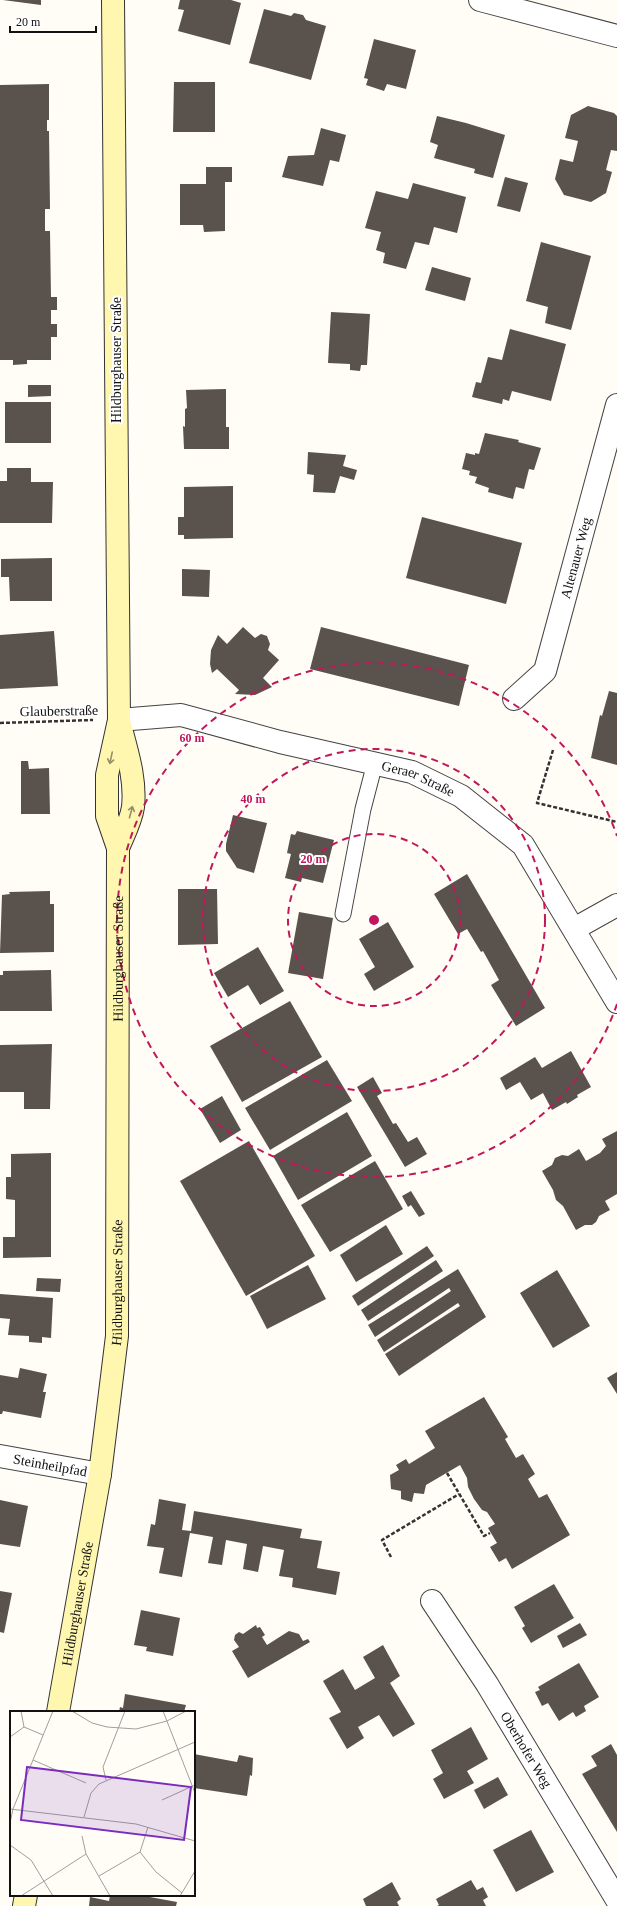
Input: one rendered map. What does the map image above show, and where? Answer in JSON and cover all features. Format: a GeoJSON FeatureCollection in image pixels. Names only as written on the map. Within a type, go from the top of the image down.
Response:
{"type":"FeatureCollection","features":[{"type":"Feature","properties":{"kind":"main road","name":"Hildburghauser Straße"},"geometry":{"type":"LineString","coordinates":[[58,1711],[100,1474],[112,1388],[117,1336],[118,848],[107,816],[107,775],[119,720],[113,0]]}},
{"type":"Feature","properties":{"kind":"main road"},"geometry":{"type":"LineString","coordinates":[[24,1906],[26,1896]]}},
{"type":"Feature","properties":{"kind":"street"},"geometry":{"type":"LineString","coordinates":[[480,0],[617,36]]}},
{"type":"Feature","properties":{"kind":"street","name":"Altenauer Weg"},"geometry":{"type":"LineString","coordinates":[[514,699],[546,671],[617,405]]}},
{"type":"Feature","properties":{"kind":"street","name":"Geraer Straße"},"geometry":{"type":"LineString","coordinates":[[119,720],[181,715],[280,742],[412,772],[462,796],[523,845],[617,1002]]}},
{"type":"Feature","properties":{"kind":"street"},"geometry":{"type":"LineString","coordinates":[[574,929],[617,905]]}},
{"type":"Feature","properties":{"kind":"street","name":"Steinheilpfad"},"geometry":{"type":"LineString","coordinates":[[0,1456],[100,1474]]}},
{"type":"Feature","properties":{"kind":"street","name":"Oberhofer Weg"},"geometry":{"type":"LineString","coordinates":[[432,1601],[487,1684],[617,1900]]}},
{"type":"Feature","properties":{"kind":"lane"},"geometry":{"type":"LineString","coordinates":[[343,914],[363,809],[375,763]]}},
{"type":"Feature","properties":{"kind":"path","name":"Glauberstraße"},"geometry":{"type":"LineString","coordinates":[[0,723],[119,720]]}},
{"type":"Feature","properties":{"kind":"path"},"geometry":{"type":"LineString","coordinates":[[553,750],[537,803],[617,822]]}},
{"type":"Feature","properties":{"kind":"path"},"geometry":{"type":"LineString","coordinates":[[447,1473],[484,1536],[490,1533]]}},
{"type":"Feature","properties":{"kind":"path"},"geometry":{"type":"LineString","coordinates":[[391,1557],[382,1540],[459,1494]]}},
{"type":"Feature","properties":{"kind":"building"},"geometry":{"type":"Polygon","coordinates":[[[3,0],[41,0],[41,5],[3,0]]]}},
{"type":"Feature","properties":{"kind":"building"},"geometry":{"type":"Polygon","coordinates":[[[180,0],[231,0],[241,3],[230,45],[178,31],[184,10],[178,9],[180,0]]]}},
{"type":"Feature","properties":{"kind":"building"},"geometry":{"type":"Polygon","coordinates":[[[264,9],[291,16],[294,13],[303,15],[306,20],[326,26],[311,80],[249,63],[264,9]]]}},
{"type":"Feature","properties":{"kind":"building"},"geometry":{"type":"Polygon","coordinates":[[[374,39],[416,50],[406,89],[387,84],[384,91],[366,85],[368,79],[364,78],[374,39]]]}},
{"type":"Feature","properties":{"kind":"building"},"geometry":{"type":"Polygon","coordinates":[[[174,82],[215,82],[215,132],[173,132],[174,82]]]}},
{"type":"Feature","properties":{"kind":"building"},"geometry":{"type":"Polygon","coordinates":[[[49,84],[49,120],[47,120],[47,131],[49,131],[50,209],[45,209],[45,231],[50,231],[51,297],[57,297],[57,310],[51,310],[51,324],[57,324],[57,337],[51,337],[51,360],[27,360],[27,364],[13,365],[13,360],[0,360],[0,85],[49,84]]]}},
{"type":"Feature","properties":{"kind":"building"},"geometry":{"type":"Polygon","coordinates":[[[588,106],[614,113],[617,116],[617,151],[611,150],[606,170],[612,172],[606,193],[591,202],[564,195],[555,179],[560,159],[573,162],[578,141],[565,138],[571,115],[588,106]]]}},
{"type":"Feature","properties":{"kind":"building"},"geometry":{"type":"Polygon","coordinates":[[[437,116],[505,135],[493,178],[474,173],[475,169],[434,158],[438,145],[430,142],[437,116]]]}},
{"type":"Feature","properties":{"kind":"building"},"geometry":{"type":"Polygon","coordinates":[[[321,128],[346,135],[339,162],[330,160],[323,186],[282,177],[288,156],[314,155],[321,128]]]}},
{"type":"Feature","properties":{"kind":"building"},"geometry":{"type":"Polygon","coordinates":[[[206,167],[232,167],[232,182],[225,182],[225,231],[204,232],[203,225],[180,225],[180,184],[206,184],[206,167]]]}},
{"type":"Feature","properties":{"kind":"building"},"geometry":{"type":"Polygon","coordinates":[[[505,177],[528,183],[520,212],[497,206],[505,177]]]}},
{"type":"Feature","properties":{"kind":"building"},"geometry":{"type":"Polygon","coordinates":[[[413,183],[466,197],[457,233],[434,227],[429,245],[415,242],[406,269],[383,263],[385,253],[376,250],[381,232],[365,228],[376,191],[408,199],[413,183]]]}},
{"type":"Feature","properties":{"kind":"building"},"geometry":{"type":"Polygon","coordinates":[[[541,242],[591,256],[571,330],[545,323],[548,307],[526,301],[541,242]]]}},
{"type":"Feature","properties":{"kind":"building"},"geometry":{"type":"Polygon","coordinates":[[[432,267],[471,278],[465,301],[425,290],[432,267]]]}},
{"type":"Feature","properties":{"kind":"building"},"geometry":{"type":"Polygon","coordinates":[[[331,312],[370,314],[367,365],[361,365],[360,371],[350,370],[350,364],[328,363],[331,312]]]}},
{"type":"Feature","properties":{"kind":"building"},"geometry":{"type":"Polygon","coordinates":[[[510,329],[566,344],[551,401],[512,391],[509,401],[503,399],[502,404],[472,397],[476,382],[481,383],[488,357],[502,360],[510,329]]]}},
{"type":"Feature","properties":{"kind":"building"},"geometry":{"type":"Polygon","coordinates":[[[28,385],[51,385],[51,396],[28,397],[28,385]]]}},
{"type":"Feature","properties":{"kind":"building"},"geometry":{"type":"Polygon","coordinates":[[[226,389],[226,427],[229,427],[229,449],[184,449],[183,426],[185,427],[185,409],[187,408],[186,390],[226,389]]]}},
{"type":"Feature","properties":{"kind":"building"},"geometry":{"type":"Polygon","coordinates":[[[5,402],[51,402],[51,443],[5,443],[5,402]]]}},
{"type":"Feature","properties":{"kind":"building"},"geometry":{"type":"Polygon","coordinates":[[[485,433],[519,440],[518,442],[541,448],[534,470],[529,469],[524,489],[516,487],[513,499],[488,492],[489,488],[475,483],[477,477],[469,475],[470,471],[462,469],[466,453],[475,455],[475,453],[479,454],[485,433]]]}},
{"type":"Feature","properties":{"kind":"building"},"geometry":{"type":"Polygon","coordinates":[[[308,452],[346,455],[343,466],[357,470],[354,480],[340,476],[335,493],[313,492],[314,475],[307,474],[308,452]]]}},
{"type":"Feature","properties":{"kind":"building"},"geometry":{"type":"Polygon","coordinates":[[[7,468],[31,468],[31,482],[53,482],[52,523],[0,523],[0,481],[7,481],[7,468]]]}},
{"type":"Feature","properties":{"kind":"building"},"geometry":{"type":"Polygon","coordinates":[[[233,486],[233,538],[184,539],[184,535],[178,535],[178,517],[184,517],[184,487],[233,486]]]}},
{"type":"Feature","properties":{"kind":"building"},"geometry":{"type":"Polygon","coordinates":[[[422,517],[522,543],[506,604],[406,578],[422,517]]]}},
{"type":"Feature","properties":{"kind":"building"},"geometry":{"type":"Polygon","coordinates":[[[52,558],[52,601],[10,601],[9,577],[1,577],[1,559],[52,558]]]}},
{"type":"Feature","properties":{"kind":"building"},"geometry":{"type":"Polygon","coordinates":[[[182,569],[210,570],[209,597],[182,596],[182,569]]]}},
{"type":"Feature","properties":{"kind":"building"},"geometry":{"type":"Polygon","coordinates":[[[243,627],[255,638],[261,634],[267,636],[270,644],[268,650],[279,660],[263,678],[272,687],[255,695],[235,694],[239,690],[217,669],[212,673],[210,664],[211,650],[218,635],[227,644],[243,627]]]}},
{"type":"Feature","properties":{"kind":"building"},"geometry":{"type":"Polygon","coordinates":[[[321,627],[469,665],[459,706],[310,669],[321,627]]]}},
{"type":"Feature","properties":{"kind":"building"},"geometry":{"type":"Polygon","coordinates":[[[54,631],[58,686],[0,689],[0,635],[54,631]]]}},
{"type":"Feature","properties":{"kind":"building"},"geometry":{"type":"Polygon","coordinates":[[[609,691],[617,693],[617,765],[591,758],[600,715],[602,716],[609,691]]]}},
{"type":"Feature","properties":{"kind":"building"},"geometry":{"type":"Polygon","coordinates":[[[21,761],[28,761],[29,769],[49,768],[50,814],[21,814],[21,761]]]}},
{"type":"Feature","properties":{"kind":"building"},"geometry":{"type":"Polygon","coordinates":[[[233,815],[267,823],[254,873],[237,868],[226,851],[226,844],[233,815]]]}},
{"type":"Feature","properties":{"kind":"building"},"geometry":{"type":"Polygon","coordinates":[[[297,831],[334,840],[323,883],[302,878],[301,882],[285,878],[291,854],[287,853],[291,834],[295,835],[297,831]]]}},
{"type":"Feature","properties":{"kind":"building"},"geometry":{"type":"Polygon","coordinates":[[[467,874],[545,1008],[516,1026],[491,985],[499,980],[483,951],[481,952],[467,929],[458,934],[434,894],[467,874]]]}},
{"type":"Feature","properties":{"kind":"building"},"geometry":{"type":"Polygon","coordinates":[[[178,889],[217,889],[218,944],[178,945],[178,889]]]}},
{"type":"Feature","properties":{"kind":"building"},"geometry":{"type":"Polygon","coordinates":[[[50,891],[50,904],[54,904],[54,952],[0,953],[2,895],[10,894],[9,892],[50,891]]]}},
{"type":"Feature","properties":{"kind":"building"},"geometry":{"type":"Polygon","coordinates":[[[299,912],[333,918],[323,979],[288,973],[299,912]]]}},
{"type":"Feature","properties":{"kind":"building"},"geometry":{"type":"Polygon","coordinates":[[[388,922],[414,967],[374,991],[364,974],[375,967],[359,939],[388,922]]]}},
{"type":"Feature","properties":{"kind":"building"},"geometry":{"type":"Polygon","coordinates":[[[258,947],[284,991],[260,1005],[248,985],[228,997],[214,973],[258,947]]]}},
{"type":"Feature","properties":{"kind":"building"},"geometry":{"type":"Polygon","coordinates":[[[51,970],[52,1011],[0,1011],[0,975],[3,975],[3,971],[51,970]]]}},
{"type":"Feature","properties":{"kind":"building"},"geometry":{"type":"Polygon","coordinates":[[[290,1001],[322,1057],[242,1102],[210,1046],[290,1001]]]}},
{"type":"Feature","properties":{"kind":"building"},"geometry":{"type":"Polygon","coordinates":[[[52,1044],[50,1109],[24,1109],[24,1092],[0,1092],[0,1045],[52,1044]]]}},
{"type":"Feature","properties":{"kind":"building"},"geometry":{"type":"Polygon","coordinates":[[[571,1051],[591,1087],[577,1095],[578,1097],[567,1104],[566,1102],[552,1110],[543,1093],[531,1100],[520,1082],[506,1090],[500,1078],[535,1057],[542,1068],[571,1051]]]}},
{"type":"Feature","properties":{"kind":"building"},"geometry":{"type":"Polygon","coordinates":[[[327,1060],[352,1101],[270,1150],[245,1108],[327,1060]]]}},
{"type":"Feature","properties":{"kind":"building"},"geometry":{"type":"Polygon","coordinates":[[[373,1077],[382,1093],[377,1096],[393,1124],[396,1123],[408,1142],[417,1137],[427,1154],[405,1167],[357,1087],[373,1077]]]}},
{"type":"Feature","properties":{"kind":"building"},"geometry":{"type":"Polygon","coordinates":[[[222,1096],[241,1130],[220,1143],[200,1109],[222,1096]]]}},
{"type":"Feature","properties":{"kind":"building"},"geometry":{"type":"Polygon","coordinates":[[[347,1112],[372,1156],[298,1200],[273,1156],[347,1112]]]}},
{"type":"Feature","properties":{"kind":"building"},"geometry":{"type":"Polygon","coordinates":[[[617,1131],[617,1194],[605,1201],[610,1210],[599,1216],[596,1222],[592,1225],[585,1225],[576,1230],[563,1206],[556,1200],[553,1190],[542,1171],[552,1165],[555,1158],[562,1155],[568,1156],[579,1149],[586,1161],[600,1153],[606,1146],[602,1139],[617,1131]]]}},
{"type":"Feature","properties":{"kind":"building"},"geometry":{"type":"Polygon","coordinates":[[[249,1141],[315,1256],[246,1296],[180,1181],[249,1141]]]}},
{"type":"Feature","properties":{"kind":"building"},"geometry":{"type":"Polygon","coordinates":[[[51,1153],[51,1257],[3,1258],[3,1237],[15,1237],[15,1200],[6,1199],[6,1177],[11,1177],[11,1154],[51,1153]]]}},
{"type":"Feature","properties":{"kind":"building"},"geometry":{"type":"Polygon","coordinates":[[[375,1161],[403,1209],[330,1252],[301,1205],[375,1161]]]}},
{"type":"Feature","properties":{"kind":"building"},"geometry":{"type":"Polygon","coordinates":[[[411,1191],[425,1214],[419,1217],[411,1205],[408,1207],[402,1196],[411,1191]]]}},
{"type":"Feature","properties":{"kind":"building"},"geometry":{"type":"Polygon","coordinates":[[[386,1225],[403,1254],[356,1282],[340,1255],[386,1225]]]}},
{"type":"Feature","properties":{"kind":"building"},"geometry":{"type":"Polygon","coordinates":[[[427,1246],[434,1256],[358,1306],[352,1296],[427,1246]]]}},
{"type":"Feature","properties":{"kind":"building"},"geometry":{"type":"Polygon","coordinates":[[[436,1260],[443,1271],[368,1321],[361,1310],[436,1260]]]}},
{"type":"Feature","properties":{"kind":"building"},"geometry":{"type":"Polygon","coordinates":[[[308,1265],[326,1299],[267,1329],[250,1296],[308,1265]]]}},
{"type":"Feature","properties":{"kind":"building"},"geometry":{"type":"Polygon","coordinates":[[[458,1269],[486,1317],[399,1376],[385,1354],[460,1306],[458,1303],[384,1352],[377,1340],[451,1291],[449,1288],[375,1337],[368,1325],[458,1269]]]}},
{"type":"Feature","properties":{"kind":"building"},"geometry":{"type":"Polygon","coordinates":[[[557,1270],[590,1326],[553,1348],[520,1293],[557,1270]]]}},
{"type":"Feature","properties":{"kind":"building"},"geometry":{"type":"Polygon","coordinates":[[[37,1278],[61,1279],[60,1292],[36,1291],[37,1278]]]}},
{"type":"Feature","properties":{"kind":"building"},"geometry":{"type":"Polygon","coordinates":[[[0,1294],[53,1298],[51,1338],[42,1337],[42,1343],[29,1342],[29,1336],[8,1335],[10,1319],[0,1318],[0,1294]]]}},
{"type":"Feature","properties":{"kind":"building"},"geometry":{"type":"Polygon","coordinates":[[[20,1368],[47,1374],[43,1392],[46,1392],[41,1418],[3,1411],[2,1414],[0,1414],[0,1375],[18,1378],[20,1368]]]}},
{"type":"Feature","properties":{"kind":"building"},"geometry":{"type":"Polygon","coordinates":[[[617,1372],[617,1394],[607,1378],[617,1372]]]}},
{"type":"Feature","properties":{"kind":"building"},"geometry":{"type":"Polygon","coordinates":[[[484,1397],[508,1437],[505,1439],[516,1458],[523,1454],[535,1474],[528,1479],[539,1498],[547,1494],[570,1535],[512,1569],[506,1558],[499,1562],[490,1547],[497,1543],[488,1528],[495,1524],[487,1512],[482,1510],[474,1499],[468,1487],[467,1478],[460,1465],[426,1485],[424,1494],[414,1493],[412,1502],[401,1499],[401,1491],[391,1489],[390,1475],[399,1470],[396,1465],[406,1459],[409,1464],[435,1448],[425,1431],[484,1397]]]}},
{"type":"Feature","properties":{"kind":"building"},"geometry":{"type":"Polygon","coordinates":[[[159,1499],[186,1504],[182,1530],[191,1531],[194,1511],[302,1529],[300,1538],[322,1541],[317,1568],[340,1572],[336,1595],[292,1587],[293,1578],[279,1576],[284,1550],[263,1546],[258,1572],[243,1569],[247,1544],[226,1540],[222,1565],[208,1563],[213,1537],[190,1533],[182,1577],[159,1573],[164,1548],[147,1546],[151,1524],[155,1525],[159,1499]]]}},
{"type":"Feature","properties":{"kind":"building"},"geometry":{"type":"Polygon","coordinates":[[[0,1500],[28,1506],[20,1547],[0,1544],[0,1500]]]}},
{"type":"Feature","properties":{"kind":"building"},"geometry":{"type":"Polygon","coordinates":[[[554,1584],[574,1618],[531,1643],[522,1628],[525,1626],[514,1607],[554,1584]]]}},
{"type":"Feature","properties":{"kind":"building"},"geometry":{"type":"Polygon","coordinates":[[[0,1591],[12,1593],[4,1633],[0,1632],[0,1591]]]}},
{"type":"Feature","properties":{"kind":"building"},"geometry":{"type":"Polygon","coordinates":[[[141,1610],[180,1618],[173,1656],[146,1651],[147,1647],[134,1645],[141,1610]]]}},
{"type":"Feature","properties":{"kind":"building"},"geometry":{"type":"Polygon","coordinates":[[[580,1623],[587,1635],[563,1648],[557,1636],[580,1623]]]}},
{"type":"Feature","properties":{"kind":"building"},"geometry":{"type":"Polygon","coordinates":[[[256,1625],[257,1628],[260,1627],[265,1635],[262,1637],[267,1645],[289,1631],[299,1634],[303,1641],[308,1639],[310,1642],[248,1678],[232,1651],[239,1647],[234,1640],[235,1635],[239,1632],[243,1634],[256,1625]]]}},
{"type":"Feature","properties":{"kind":"building"},"geometry":{"type":"Polygon","coordinates":[[[383,1645],[400,1676],[390,1683],[415,1724],[393,1737],[379,1715],[358,1727],[364,1738],[347,1749],[329,1718],[341,1712],[323,1681],[343,1669],[355,1690],[375,1678],[363,1657],[383,1645]]]}},
{"type":"Feature","properties":{"kind":"building"},"geometry":{"type":"Polygon","coordinates":[[[579,1663],[599,1697],[584,1706],[586,1711],[576,1717],[573,1712],[559,1721],[548,1703],[542,1706],[535,1692],[540,1690],[538,1687],[579,1663]]]}},
{"type":"Feature","properties":{"kind":"building"},"geometry":{"type":"Polygon","coordinates":[[[125,1694],[186,1705],[184,1711],[119,1711],[120,1707],[123,1708],[125,1694]]]}},
{"type":"Feature","properties":{"kind":"building"},"geometry":{"type":"Polygon","coordinates":[[[471,1727],[488,1759],[467,1771],[474,1783],[444,1799],[433,1779],[443,1773],[431,1750],[471,1727]]]}},
{"type":"Feature","properties":{"kind":"building"},"geometry":{"type":"Polygon","coordinates":[[[611,1744],[617,1755],[617,1832],[582,1774],[597,1766],[591,1756],[611,1744]]]}},
{"type":"Feature","properties":{"kind":"building"},"geometry":{"type":"Polygon","coordinates":[[[195,1754],[237,1762],[239,1755],[253,1758],[252,1776],[250,1775],[247,1796],[195,1788],[195,1754]]]}},
{"type":"Feature","properties":{"kind":"building"},"geometry":{"type":"Polygon","coordinates":[[[498,1777],[508,1795],[484,1809],[474,1790],[498,1777]]]}},
{"type":"Feature","properties":{"kind":"building"},"geometry":{"type":"Polygon","coordinates":[[[531,1830],[554,1872],[516,1892],[493,1850],[531,1830]]]}},
{"type":"Feature","properties":{"kind":"building"},"geometry":{"type":"Polygon","coordinates":[[[471,1880],[477,1890],[483,1887],[488,1897],[483,1900],[486,1906],[437,1906],[439,1905],[436,1899],[471,1880]]]}},
{"type":"Feature","properties":{"kind":"building"},"geometry":{"type":"Polygon","coordinates":[[[392,1882],[401,1899],[397,1902],[399,1906],[366,1906],[363,1899],[392,1882]]]}},
{"type":"Feature","properties":{"kind":"building"},"geometry":{"type":"Polygon","coordinates":[[[110,1896],[144,1896],[177,1902],[176,1906],[89,1906],[90,1897],[109,1901],[110,1896]]]}}]}
